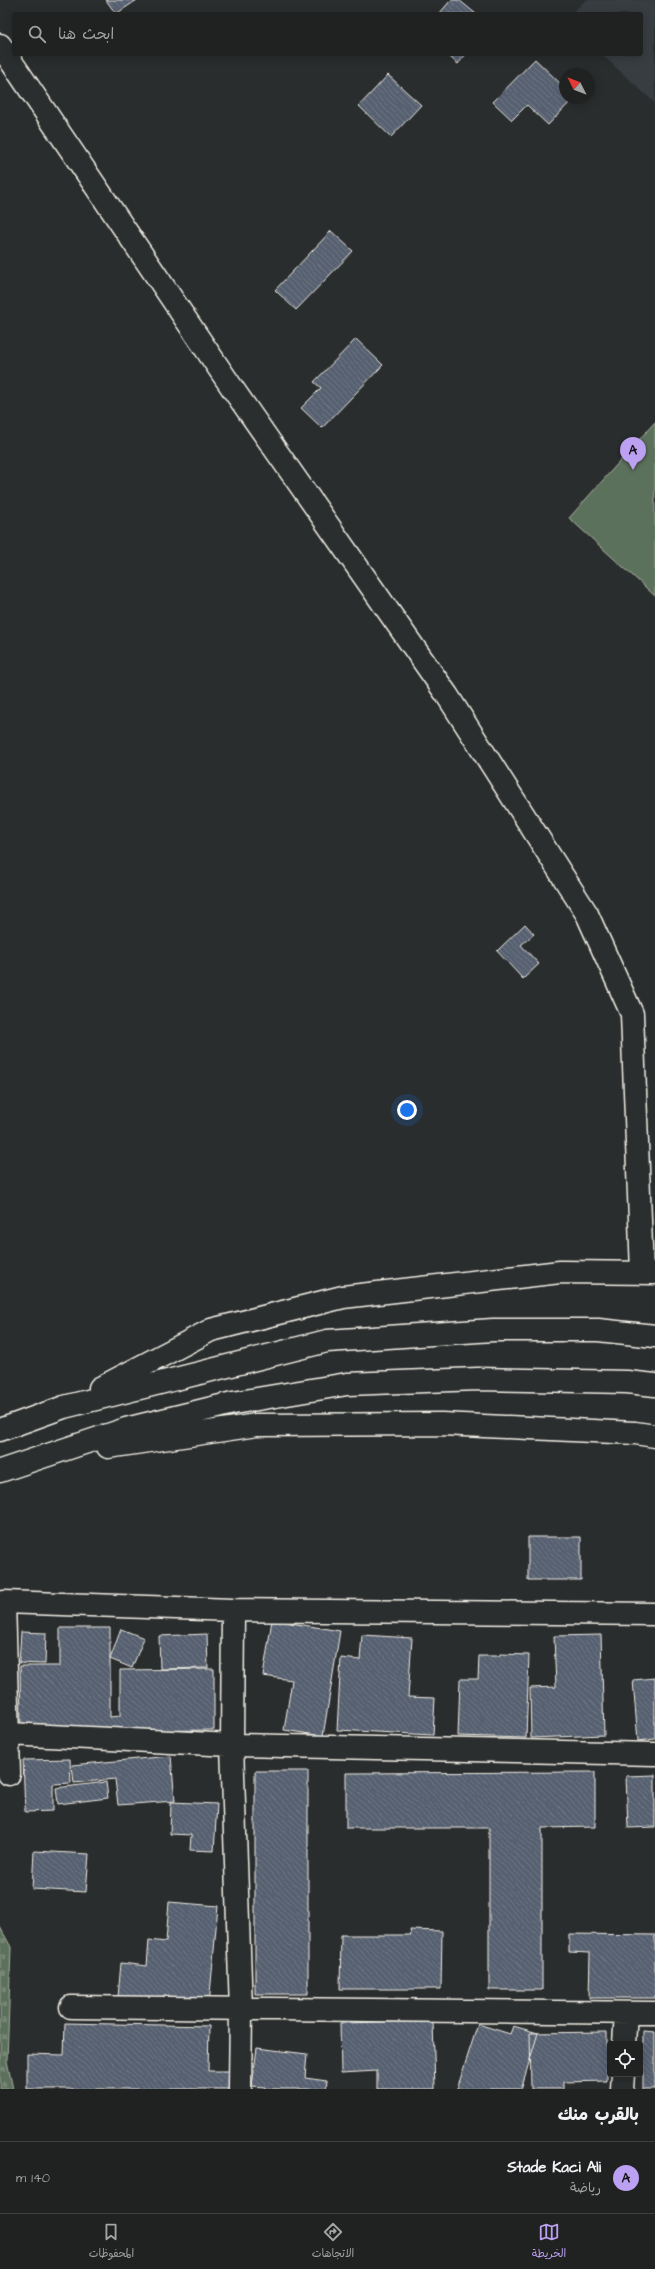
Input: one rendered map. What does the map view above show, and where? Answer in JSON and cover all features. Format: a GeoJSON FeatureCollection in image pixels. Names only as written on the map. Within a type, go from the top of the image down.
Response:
{"type":"FeatureCollection","features":[{"type":"Feature","properties":{"kind":"main road"},"geometry":{"type":"LineString","coordinates":[[0,45],[235,392],[447,695],[587,914],[632,1014],[649,1273],[560,1272],[343,1297],[211,1330],[64,1407]]}},
{"type":"Feature","properties":{"kind":"main road"},"geometry":{"type":"LineString","coordinates":[[0,1430],[64,1407],[327,1341],[494,1330],[598,1330],[655,1336]]}},
{"type":"Feature","properties":{"kind":"main road"},"geometry":{"type":"LineString","coordinates":[[0,1471],[126,1430],[232,1403],[347,1384],[478,1379],[627,1382],[655,1385]]}},
{"type":"Feature","properties":{"kind":"main road"},"geometry":{"type":"LineString","coordinates":[[43,1456],[257,1425],[442,1424],[635,1433],[655,1436]]}},
{"type":"Feature","properties":{"kind":"main road"},"geometry":{"type":"LineString","coordinates":[[9,1774],[4,1602],[233,1610],[655,1614]]}},
{"type":"Feature","properties":{"kind":"main road"},"geometry":{"type":"LineString","coordinates":[[233,1610],[232,1745],[241,2010],[240,2089]]}},
{"type":"Feature","properties":{"kind":"main road"},"geometry":{"type":"LineString","coordinates":[[8,1734],[232,1745],[655,1754]]}},
{"type":"Feature","properties":{"kind":"main road"},"geometry":{"type":"LineString","coordinates":[[71,2007],[241,2010],[655,2013]]}},
{"type":"Feature","properties":{"kind":"main road"},"geometry":{"type":"LineString","coordinates":[[624,2041],[626,2013]]}},
{"type":"Feature","properties":{"kind":"main road"},"geometry":{"type":"LineString","coordinates":[[622,2089],[623,2077]]}},
{"type":"Feature","properties":{"kind":"shaded area"},"geometry":{"type":"Polygon","coordinates":[[[586,0],[655,0],[655,103],[603,56],[643,56],[643,12],[572,12],[586,0]]]}},
{"type":"Feature","properties":{"kind":"green space"},"geometry":{"type":"Polygon","coordinates":[[[655,422],[655,596],[569,518],[655,422]]]}},
{"type":"Feature","properties":{"kind":"green space"},"geometry":{"type":"Polygon","coordinates":[[[0,1927],[11,1947],[7,2061],[13,2089],[0,2089],[0,1927]]]}},
{"type":"Feature","properties":{"kind":"building"},"geometry":{"type":"Polygon","coordinates":[[[106,0],[137,0],[119,12],[115,12],[106,0]]]}},
{"type":"Feature","properties":{"kind":"building"},"geometry":{"type":"Polygon","coordinates":[[[451,0],[459,0],[474,12],[441,12],[451,0]]]}},
{"type":"Feature","properties":{"kind":"building"},"geometry":{"type":"Polygon","coordinates":[[[448,56],[464,56],[458,64],[448,56]]]}},
{"type":"Feature","properties":{"kind":"building"},"geometry":{"type":"Polygon","coordinates":[[[535,59],[559,82],[559,104],[568,104],[548,125],[527,105],[512,120],[493,102],[535,59]]]}},
{"type":"Feature","properties":{"kind":"building"},"geometry":{"type":"Polygon","coordinates":[[[388,75],[421,105],[391,137],[359,106],[388,75]]]}},
{"type":"Feature","properties":{"kind":"building"},"geometry":{"type":"Polygon","coordinates":[[[331,231],[353,251],[296,310],[275,290],[331,231]]]}},
{"type":"Feature","properties":{"kind":"building"},"geometry":{"type":"Polygon","coordinates":[[[356,339],[383,365],[322,428],[301,408],[321,388],[314,382],[356,339]]]}},
{"type":"Feature","properties":{"kind":"building"},"geometry":{"type":"Polygon","coordinates":[[[525,924],[534,934],[521,945],[539,964],[523,979],[497,951],[525,924]]]}},
{"type":"Feature","properties":{"kind":"building"},"geometry":{"type":"Polygon","coordinates":[[[528,1537],[581,1537],[581,1580],[528,1580],[528,1537]]]}},
{"type":"Feature","properties":{"kind":"building"},"geometry":{"type":"Polygon","coordinates":[[[272,1620],[340,1631],[323,1736],[284,1730],[292,1680],[263,1676],[272,1620]]]}},
{"type":"Feature","properties":{"kind":"building"},"geometry":{"type":"Polygon","coordinates":[[[60,1628],[110,1628],[110,1717],[120,1716],[120,1670],[214,1669],[214,1730],[21,1732],[20,1666],[60,1666],[60,1628]]]}},
{"type":"Feature","properties":{"kind":"building"},"geometry":{"type":"Polygon","coordinates":[[[121,1629],[144,1638],[132,1668],[110,1659],[121,1629]]]}},
{"type":"Feature","properties":{"kind":"building"},"geometry":{"type":"Polygon","coordinates":[[[21,1632],[46,1633],[45,1664],[19,1663],[21,1632]]]}},
{"type":"Feature","properties":{"kind":"building"},"geometry":{"type":"Polygon","coordinates":[[[207,1634],[208,1668],[160,1669],[159,1636],[207,1634]]]}},
{"type":"Feature","properties":{"kind":"building"},"geometry":{"type":"Polygon","coordinates":[[[362,1635],[412,1638],[408,1697],[435,1698],[433,1735],[337,1730],[341,1658],[360,1660],[362,1635]]]}},
{"type":"Feature","properties":{"kind":"building"},"geometry":{"type":"Polygon","coordinates":[[[601,1635],[604,1735],[531,1738],[530,1688],[556,1687],[554,1636],[601,1635]]]}},
{"type":"Feature","properties":{"kind":"building"},"geometry":{"type":"Polygon","coordinates":[[[500,1654],[529,1655],[526,1738],[458,1736],[460,1679],[478,1679],[479,1656],[499,1656],[500,1654]]]}},
{"type":"Feature","properties":{"kind":"building"},"geometry":{"type":"Polygon","coordinates":[[[655,1678],[655,1739],[638,1741],[633,1680],[655,1678]]]}},
{"type":"Feature","properties":{"kind":"building"},"geometry":{"type":"Polygon","coordinates":[[[171,1756],[175,1801],[118,1805],[115,1779],[74,1783],[72,1765],[171,1756]]]}},
{"type":"Feature","properties":{"kind":"building"},"geometry":{"type":"Polygon","coordinates":[[[70,1759],[71,1783],[53,1784],[53,1811],[25,1812],[23,1760],[70,1759]]]}},
{"type":"Feature","properties":{"kind":"building"},"geometry":{"type":"Polygon","coordinates":[[[255,1771],[308,1771],[308,1994],[255,1994],[255,1771]]]}},
{"type":"Feature","properties":{"kind":"building"},"geometry":{"type":"Polygon","coordinates":[[[595,1772],[595,1827],[542,1828],[542,1990],[489,1990],[489,1828],[346,1828],[346,1773],[595,1772]]]}},
{"type":"Feature","properties":{"kind":"building"},"geometry":{"type":"Polygon","coordinates":[[[655,1775],[655,1827],[628,1828],[626,1776],[655,1775]]]}},
{"type":"Feature","properties":{"kind":"building"},"geometry":{"type":"Polygon","coordinates":[[[106,1782],[108,1798],[58,1804],[56,1788],[106,1782]]]}},
{"type":"Feature","properties":{"kind":"building"},"geometry":{"type":"Polygon","coordinates":[[[171,1802],[217,1804],[214,1851],[190,1850],[191,1835],[170,1834],[171,1802]]]}},
{"type":"Feature","properties":{"kind":"building"},"geometry":{"type":"Polygon","coordinates":[[[34,1851],[89,1854],[86,1892],[32,1889],[34,1851]]]}},
{"type":"Feature","properties":{"kind":"building"},"geometry":{"type":"Polygon","coordinates":[[[169,1902],[218,1906],[209,2005],[118,1997],[121,1963],[147,1966],[149,1940],[166,1942],[169,1902]]]}},
{"type":"Feature","properties":{"kind":"building"},"geometry":{"type":"Polygon","coordinates":[[[410,1930],[442,1931],[441,1989],[340,1989],[341,1935],[411,1935],[410,1930]]]}},
{"type":"Feature","properties":{"kind":"building"},"geometry":{"type":"Polygon","coordinates":[[[569,1934],[655,1935],[655,1998],[589,1998],[590,1953],[569,1952],[569,1934]]]}},
{"type":"Feature","properties":{"kind":"building"},"geometry":{"type":"Polygon","coordinates":[[[433,2021],[435,2089],[377,2089],[377,2071],[341,2073],[340,2023],[433,2021]]]}},
{"type":"Feature","properties":{"kind":"building"},"geometry":{"type":"Polygon","coordinates":[[[65,2023],[209,2026],[208,2071],[229,2071],[229,2089],[27,2089],[27,2054],[64,2055],[65,2023]]]}},
{"type":"Feature","properties":{"kind":"building"},"geometry":{"type":"Polygon","coordinates":[[[478,2024],[510,2034],[513,2026],[538,2033],[521,2089],[457,2089],[478,2024]]]}},
{"type":"Feature","properties":{"kind":"building"},"geometry":{"type":"Polygon","coordinates":[[[643,2031],[655,2032],[655,2089],[643,2089],[643,2031]]]}},
{"type":"Feature","properties":{"kind":"building"},"geometry":{"type":"Polygon","coordinates":[[[607,2032],[607,2081],[563,2082],[563,2089],[531,2089],[530,2033],[607,2032]]]}},
{"type":"Feature","properties":{"kind":"building"},"geometry":{"type":"Polygon","coordinates":[[[257,2048],[307,2054],[305,2078],[327,2081],[326,2089],[264,2089],[265,2087],[252,2086],[257,2048]]]}},
{"type":"Feature","properties":{"kind":"place","name":"Stade Kaci Ali"},"geometry":{"type":"Point","coordinates":[633,470]}}]}
